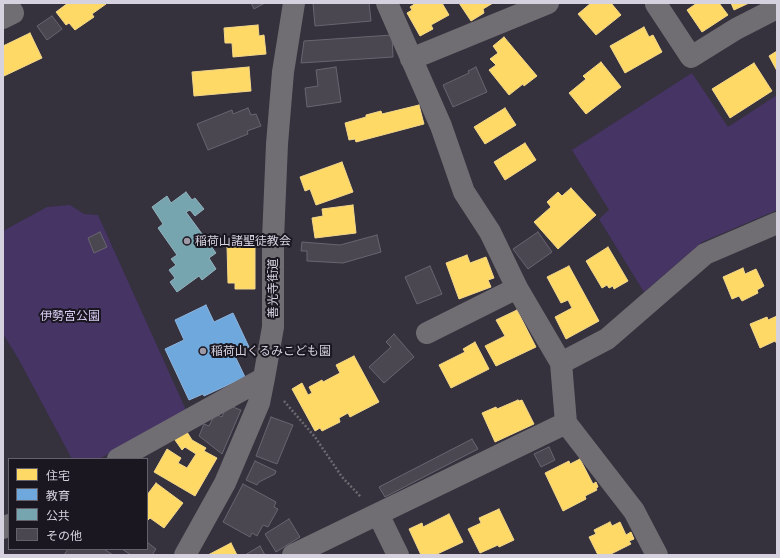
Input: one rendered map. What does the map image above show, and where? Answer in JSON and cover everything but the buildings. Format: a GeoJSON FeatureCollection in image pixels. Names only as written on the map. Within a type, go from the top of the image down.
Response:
{"type":"FeatureCollection","features":[{"type":"Feature","properties":{"kind":"street"},"geometry":{"type":"LineString","coordinates":[[3,18],[13,13],[7,3]]}},
{"type":"Feature","properties":{"kind":"street","name":"善光寺街道"},"geometry":{"type":"LineString","coordinates":[[185,555],[225,483],[259,403],[264,378],[273,326],[273,239],[277,144],[283,72],[294,3]]}},
{"type":"Feature","properties":{"kind":"street"},"geometry":{"type":"LineString","coordinates":[[387,3],[441,126],[464,192],[490,232],[517,288],[561,363],[566,423],[634,510],[657,555]]}},
{"type":"Feature","properties":{"kind":"street"},"geometry":{"type":"LineString","coordinates":[[411,59],[548,3]]}},
{"type":"Feature","properties":{"kind":"street"},"geometry":{"type":"LineString","coordinates":[[656,4],[691,57],[736,28],[777,8]]}},
{"type":"Feature","properties":{"kind":"street"},"geometry":{"type":"LineString","coordinates":[[561,363],[607,340],[705,254],[777,222]]}},
{"type":"Feature","properties":{"kind":"street"},"geometry":{"type":"LineString","coordinates":[[427,333],[517,288]]}},
{"type":"Feature","properties":{"kind":"street"},"geometry":{"type":"LineString","coordinates":[[120,458],[264,378]]}},
{"type":"Feature","properties":{"kind":"street"},"geometry":{"type":"LineString","coordinates":[[292,555],[566,423]]}},
{"type":"Feature","properties":{"kind":"street"},"geometry":{"type":"LineString","coordinates":[[378,514],[398,555]]}},
{"type":"Feature","properties":{"kind":"path"},"geometry":{"type":"LineString","coordinates":[[264,378],[315,437],[342,477],[378,514]]}},
{"type":"Feature","properties":{"kind":"green space"},"geometry":{"type":"Polygon","coordinates":[[[692,73],[728,127],[777,95],[777,210],[702,242],[644,292],[599,219],[609,210],[572,150],[692,73]]]}},
{"type":"Feature","properties":{"kind":"green space","name":"伊勢宮公園"},"geometry":{"type":"Polygon","coordinates":[[[70,205],[84,214],[98,215],[186,410],[101,458],[71,458],[18,358],[3,334],[3,231],[47,207],[70,205]]]}},
{"type":"Feature","properties":{"kind":"place","name":"稲荷山諸聖徒教会"},"geometry":{"type":"Point","coordinates":[187,241]}},
{"type":"Feature","properties":{"kind":"place","name":"稲荷山くるみこども園"},"geometry":{"type":"Point","coordinates":[203,351]}}]}
